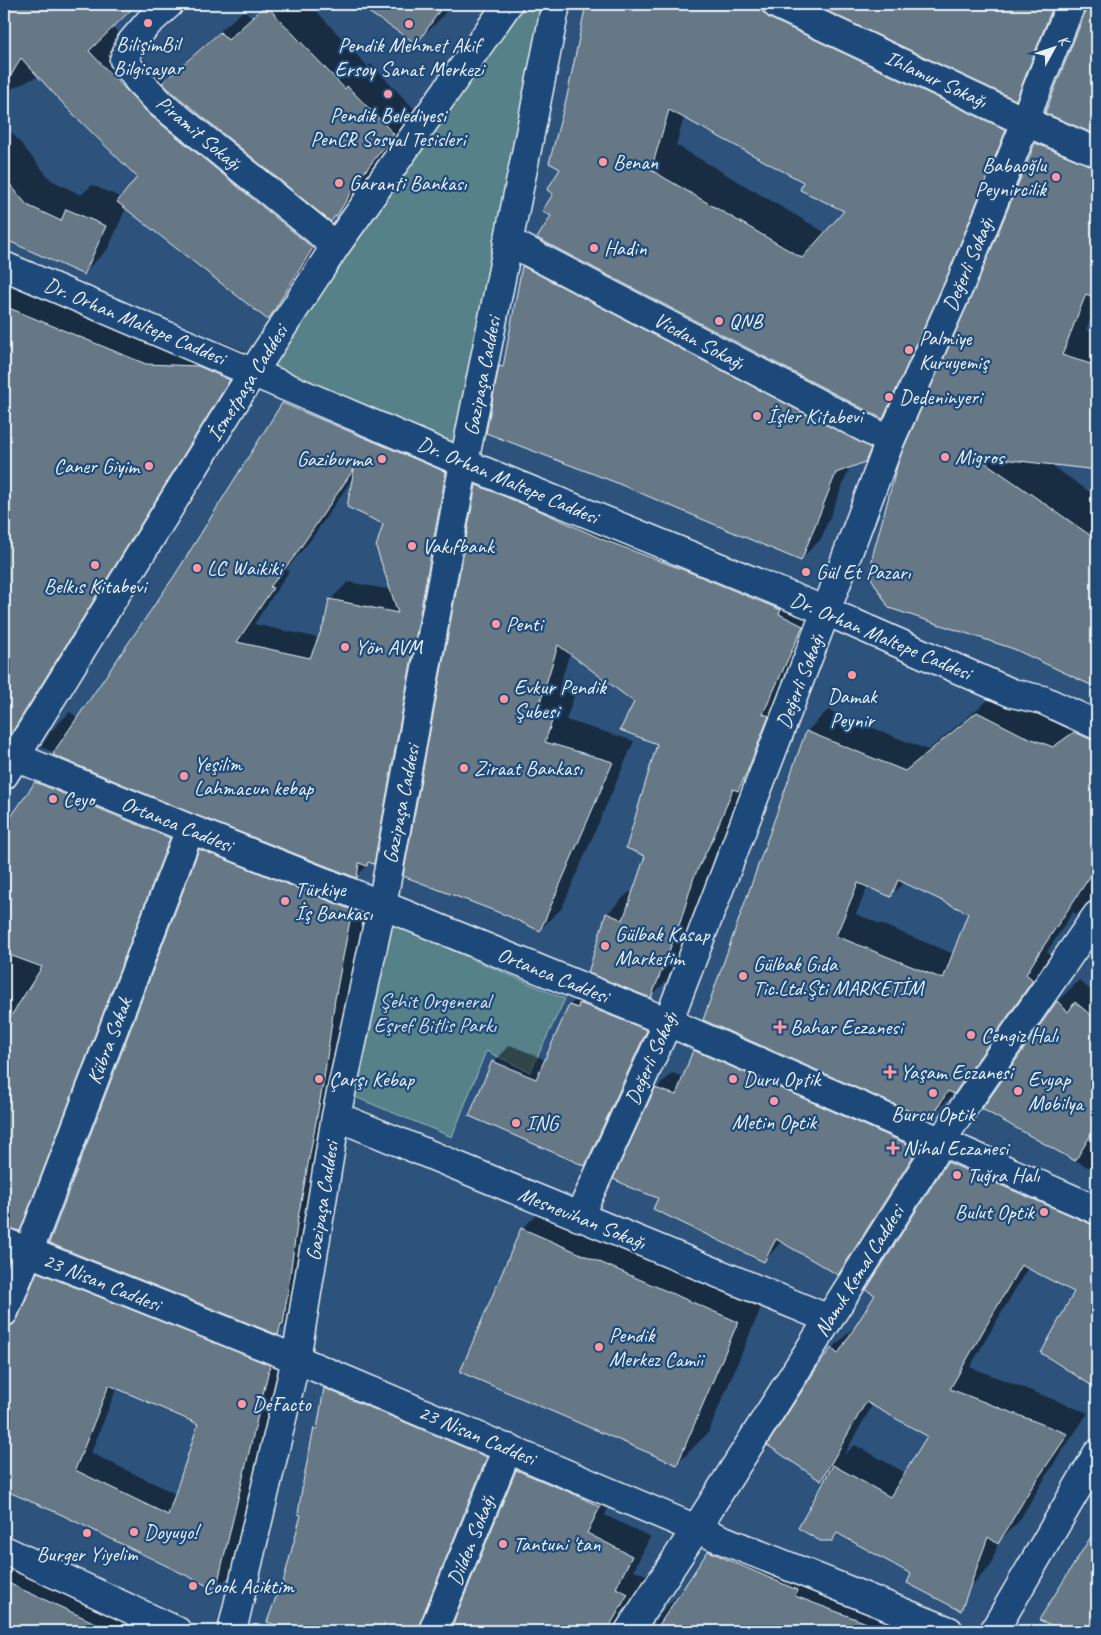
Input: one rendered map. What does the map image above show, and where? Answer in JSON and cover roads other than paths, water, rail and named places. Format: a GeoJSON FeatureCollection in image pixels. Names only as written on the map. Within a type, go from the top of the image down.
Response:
{"type":"FeatureCollection","features":[{"type":"Feature","properties":{"kind":"street","name":"Piramit Sokağı"},"geometry":{"type":"LineString","coordinates":[[169,4],[148,23],[130,44],[124,60],[138,80],[160,104],[335,246]]}},
{"type":"Feature","properties":{"kind":"street","name":"İsmetpaşa Caddesi"},"geometry":{"type":"LineString","coordinates":[[8,761],[253,372],[335,246],[508,4]]}},
{"type":"Feature","properties":{"kind":"street","name":"Gazipaşa Caddesi"},"geometry":{"type":"LineString","coordinates":[[232,1631],[296,1359],[336,1116],[382,905],[464,463],[556,4]]}},
{"type":"Feature","properties":{"kind":"street","name":"Ihlamur Sokağı"},"geometry":{"type":"LineString","coordinates":[[776,4],[1026,122],[1097,152]]}},
{"type":"Feature","properties":{"kind":"street","name":"Değerli Sokağı"},"geometry":{"type":"LineString","coordinates":[[579,1217],[668,1022],[890,441],[962,280],[1071,4]]}},
{"type":"Feature","properties":{"kind":"street","name":"Vicdan Sokağı"},"geometry":{"type":"LineString","coordinates":[[508,241],[890,441]]}},
{"type":"Feature","properties":{"kind":"street","name":"Dr. Orhan Maltepe Caddesi"},"geometry":{"type":"LineString","coordinates":[[4,266],[464,463],[826,611],[1012,693]]}},
{"type":"Feature","properties":{"kind":"street"},"geometry":{"type":"LineString","coordinates":[[1012,693],[1044,700],[1097,725]]}},
{"type":"Feature","properties":{"kind":"street"},"geometry":{"type":"LineString","coordinates":[[1012,693],[1036,714],[1097,743]]}},
{"type":"Feature","properties":{"kind":"street","name":"Ortanca Caddesi"},"geometry":{"type":"LineString","coordinates":[[8,761],[190,829],[668,1022],[1097,1210]]}},
{"type":"Feature","properties":{"kind":"street","name":"Kübra Sokak"},"geometry":{"type":"LineString","coordinates":[[4,1312],[16,1248],[190,829]]}},
{"type":"Feature","properties":{"kind":"street","name":"Namık Kemal Caddesi"},"geometry":{"type":"LineString","coordinates":[[629,1631],[942,1141],[1097,915]]}},
{"type":"Feature","properties":{"kind":"street","name":"Mesnevihan Sokağı"},"geometry":{"type":"LineString","coordinates":[[336,1116],[829,1319]]}},
{"type":"Feature","properties":{"kind":"street","name":"23 Nisan Caddesi"},"geometry":{"type":"LineString","coordinates":[[16,1248],[296,1359],[696,1528],[949,1631]]}},
{"type":"Feature","properties":{"kind":"street","name":"Dilden Sokağı"},"geometry":{"type":"LineString","coordinates":[[434,1631],[508,1448]]}},
{"type":"Feature","properties":{"kind":"street"},"geometry":{"type":"LineString","coordinates":[[994,1631],[1097,1454]]}},
{"type":"Feature","properties":{"kind":"street"},"geometry":{"type":"LineString","coordinates":[[4,1550],[178,1631]]}},
{"type":"Feature","properties":{"kind":"place","name":"BilişimBil Bilgisayar"},"geometry":{"type":"Point","coordinates":[148,23]}},
{"type":"Feature","properties":{"kind":"place","name":"Pendik Mehmet Akif Ersoy Sanat Merkezi"},"geometry":{"type":"Point","coordinates":[409,24]}},
{"type":"Feature","properties":{"kind":"place","name":"Pendik Belediyesi PenCR Sosyal Tesisleri"},"geometry":{"type":"Point","coordinates":[388,94]}},
{"type":"Feature","properties":{"kind":"place","name":"Benan"},"geometry":{"type":"Point","coordinates":[603,162]}},
{"type":"Feature","properties":{"kind":"place","name":"Babaoğlu Peynircilik"},"geometry":{"type":"Point","coordinates":[1056,177]}},
{"type":"Feature","properties":{"kind":"place","name":"Garanti Bankası"},"geometry":{"type":"Point","coordinates":[339,183]}},
{"type":"Feature","properties":{"kind":"place","name":"Hadin"},"geometry":{"type":"Point","coordinates":[594,248]}},
{"type":"Feature","properties":{"kind":"place","name":"QNB"},"geometry":{"type":"Point","coordinates":[719,321]}},
{"type":"Feature","properties":{"kind":"place","name":"Palmiye Kuruyemiş"},"geometry":{"type":"Point","coordinates":[909,350]}},
{"type":"Feature","properties":{"kind":"place","name":"Dedeninyeri"},"geometry":{"type":"Point","coordinates":[889,397]}},
{"type":"Feature","properties":{"kind":"place","name":"İşler Kitabevi"},"geometry":{"type":"Point","coordinates":[757,416]}},
{"type":"Feature","properties":{"kind":"place","name":"Migros"},"geometry":{"type":"Point","coordinates":[945,457]}},
{"type":"Feature","properties":{"kind":"place","name":"Gaziburma"},"geometry":{"type":"Point","coordinates":[382,459]}},
{"type":"Feature","properties":{"kind":"place","name":"Caner Giyim"},"geometry":{"type":"Point","coordinates":[149,466]}},
{"type":"Feature","properties":{"kind":"place","name":"Vakıfbank"},"geometry":{"type":"Point","coordinates":[412,546]}},
{"type":"Feature","properties":{"kind":"place","name":"Belkıs Kitabevi"},"geometry":{"type":"Point","coordinates":[95,565]}},
{"type":"Feature","properties":{"kind":"place","name":"LC Waikiki"},"geometry":{"type":"Point","coordinates":[197,568]}},
{"type":"Feature","properties":{"kind":"place","name":"Gül Et Pazarı"},"geometry":{"type":"Point","coordinates":[806,572]}},
{"type":"Feature","properties":{"kind":"place","name":"Penti"},"geometry":{"type":"Point","coordinates":[496,624]}},
{"type":"Feature","properties":{"kind":"place","name":"Yön AVM"},"geometry":{"type":"Point","coordinates":[345,647]}},
{"type":"Feature","properties":{"kind":"place","name":"Damak Peynir"},"geometry":{"type":"Point","coordinates":[852,675]}},
{"type":"Feature","properties":{"kind":"place","name":"Evkur Pendik Şubesi"},"geometry":{"type":"Point","coordinates":[504,699]}},
{"type":"Feature","properties":{"kind":"place","name":"Ziraat Bankası"},"geometry":{"type":"Point","coordinates":[464,768]}},
{"type":"Feature","properties":{"kind":"place","name":"Yeşilim Lahmacun kebap"},"geometry":{"type":"Point","coordinates":[184,776]}},
{"type":"Feature","properties":{"kind":"place","name":"Ceyo"},"geometry":{"type":"Point","coordinates":[53,799]}},
{"type":"Feature","properties":{"kind":"place","name":"Türkiye İş Bankası"},"geometry":{"type":"Point","coordinates":[285,901]}},
{"type":"Feature","properties":{"kind":"place","name":"Gülbak Kasap Marketim"},"geometry":{"type":"Point","coordinates":[605,946]}},
{"type":"Feature","properties":{"kind":"place","name":"Gülbak Gıda Tic.Ltd.Şti MARKETİM"},"geometry":{"type":"Point","coordinates":[743,976]}},
{"type":"Feature","properties":{"kind":"place","name":"Bahar Eczanesi"},"geometry":{"type":"Point","coordinates":[780,1027]}},
{"type":"Feature","properties":{"kind":"place","name":"Cengiz Halı"},"geometry":{"type":"Point","coordinates":[971,1035]}},
{"type":"Feature","properties":{"kind":"place","name":"Yaşam Eczanesi"},"geometry":{"type":"Point","coordinates":[890,1072]}},
{"type":"Feature","properties":{"kind":"place","name":"Çarşı Kebap"},"geometry":{"type":"Point","coordinates":[319,1079]}},
{"type":"Feature","properties":{"kind":"place","name":"Duru Optik"},"geometry":{"type":"Point","coordinates":[733,1079]}},
{"type":"Feature","properties":{"kind":"place","name":"Evyap Mobilya"},"geometry":{"type":"Point","coordinates":[1018,1091]}},
{"type":"Feature","properties":{"kind":"place","name":"Burcu Optik"},"geometry":{"type":"Point","coordinates":[933,1093]}},
{"type":"Feature","properties":{"kind":"place","name":"Metin Optik"},"geometry":{"type":"Point","coordinates":[774,1101]}},
{"type":"Feature","properties":{"kind":"place","name":"ING"},"geometry":{"type":"Point","coordinates":[516,1123]}},
{"type":"Feature","properties":{"kind":"place","name":"Nihal Eczanesi"},"geometry":{"type":"Point","coordinates":[893,1148]}},
{"type":"Feature","properties":{"kind":"place","name":"Tuğra Halı"},"geometry":{"type":"Point","coordinates":[957,1175]}},
{"type":"Feature","properties":{"kind":"place","name":"Bulut Optik"},"geometry":{"type":"Point","coordinates":[1044,1212]}},
{"type":"Feature","properties":{"kind":"place","name":"Pendik Merkez Camii"},"geometry":{"type":"Point","coordinates":[599,1347]}},
{"type":"Feature","properties":{"kind":"place","name":"DeFacto"},"geometry":{"type":"Point","coordinates":[242,1404]}},
{"type":"Feature","properties":{"kind":"place","name":"Doyuyo!"},"geometry":{"type":"Point","coordinates":[134,1532]}},
{"type":"Feature","properties":{"kind":"place","name":"Burger Yiyelim"},"geometry":{"type":"Point","coordinates":[87,1533]}},
{"type":"Feature","properties":{"kind":"place","name":"Tantuni 'tan"},"geometry":{"type":"Point","coordinates":[503,1544]}},
{"type":"Feature","properties":{"kind":"place","name":"Cook Aciktim"},"geometry":{"type":"Point","coordinates":[193,1586]}},
{"type":"Feature","properties":{"kind":"park label","name":"Şehit Orgeneral Eşref Bitlis Parkı"},"geometry":{"type":"Point","coordinates":[435,1013]}}]}
